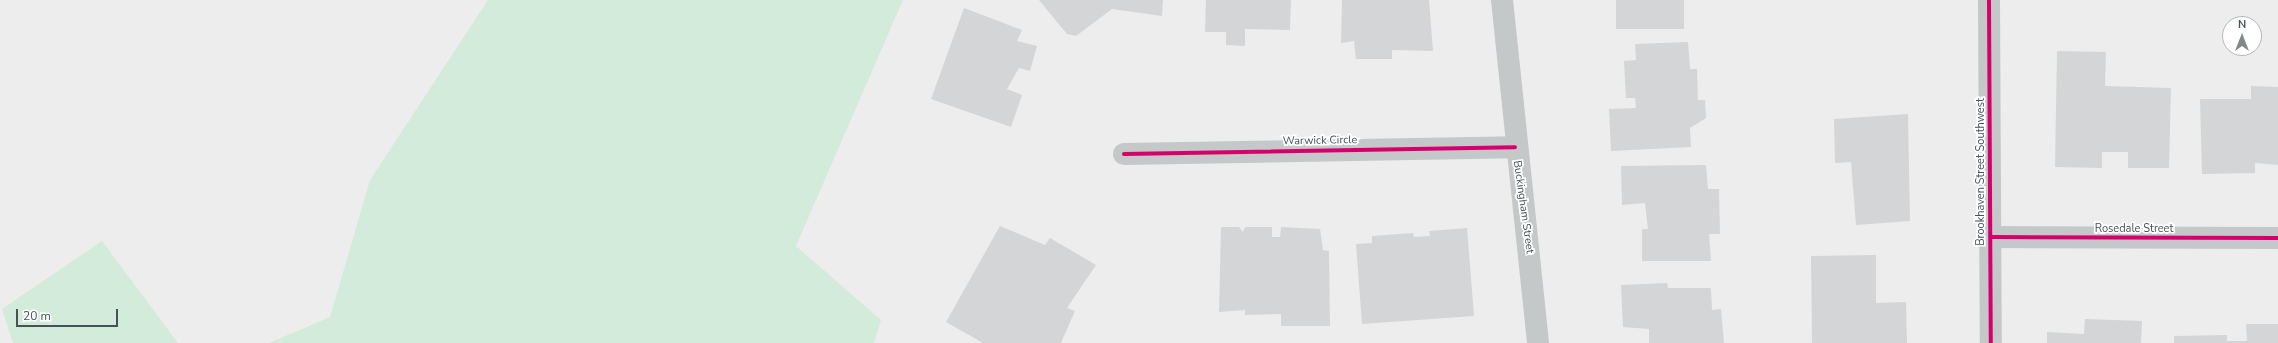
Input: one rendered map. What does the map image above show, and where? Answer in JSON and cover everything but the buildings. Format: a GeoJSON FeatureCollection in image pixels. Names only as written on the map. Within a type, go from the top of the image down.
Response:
{"type":"FeatureCollection","features":[{"type":"Feature","properties":{"kind":"street","name":"Buckingham Street"},"geometry":{"type":"LineString","coordinates":[[1502,0],[1515,147],[1538,343]]}},
{"type":"Feature","properties":{"kind":"street","name":"Brookhaven Street Southwest"},"geometry":{"type":"LineString","coordinates":[[1989,0],[1991,343]]}},
{"type":"Feature","properties":{"kind":"street","name":"Warwick Circle"},"geometry":{"type":"LineString","coordinates":[[1124,154],[1515,147]]}},
{"type":"Feature","properties":{"kind":"street","name":"Rosedale Street"},"geometry":{"type":"LineString","coordinates":[[1991,237],[2278,238]]}},
{"type":"Feature","properties":{"kind":"green space"},"geometry":{"type":"Polygon","coordinates":[[[488,0],[903,0],[796,246],[881,320],[874,343],[269,343],[330,317],[370,180],[488,0]]]}},
{"type":"Feature","properties":{"kind":"green space"},"geometry":{"type":"Polygon","coordinates":[[[102,241],[178,343],[13,343],[2,309],[102,241]]]}},
{"type":"Feature","properties":{"kind":"cycle path"},"geometry":{"type":"LineString","coordinates":[[1989,0],[1991,343]]}},
{"type":"Feature","properties":{"kind":"cycle path"},"geometry":{"type":"LineString","coordinates":[[1124,154],[1515,147]]}},
{"type":"Feature","properties":{"kind":"cycle path"},"geometry":{"type":"LineString","coordinates":[[1991,237],[2278,238]]}}]}
